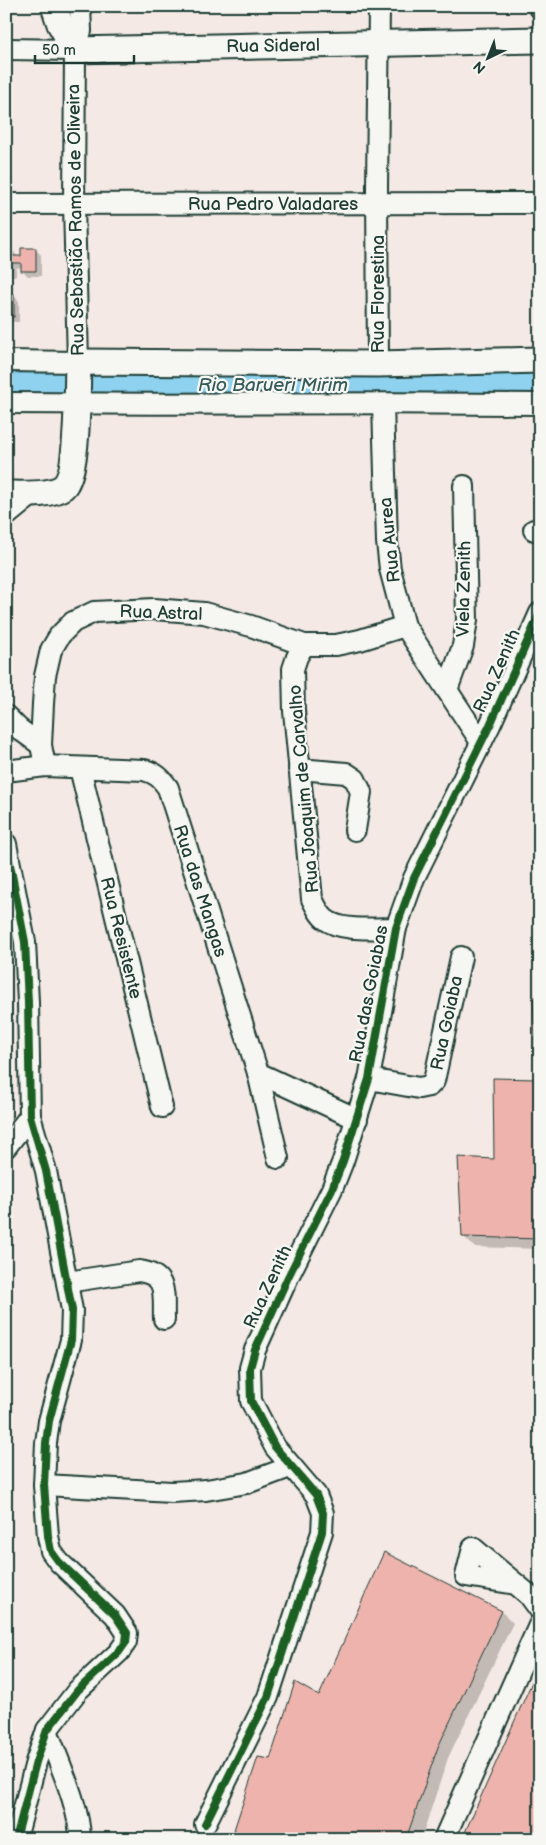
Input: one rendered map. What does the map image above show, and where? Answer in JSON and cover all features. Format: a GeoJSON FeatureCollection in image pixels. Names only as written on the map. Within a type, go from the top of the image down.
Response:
{"type":"FeatureCollection","features":[{"type":"Feature","properties":{"kind":"main road"},"geometry":{"type":"LineString","coordinates":[[57,15],[75,50]]}},
{"type":"Feature","properties":{"kind":"main road","name":"Rua Sideral"},"geometry":{"type":"LineString","coordinates":[[75,50],[540,40]]}},
{"type":"Feature","properties":{"kind":"main road"},"geometry":{"type":"LineString","coordinates":[[6,494],[53,492],[63,487],[69,478],[73,460],[77,383],[378,364],[540,360]]}},
{"type":"Feature","properties":{"kind":"street","name":"Rua Sebastião Ramos de Oliveira"},"geometry":{"type":"LineString","coordinates":[[77,383],[74,205],[75,50],[81,31],[80,6]]}},
{"type":"Feature","properties":{"kind":"street","name":"Rua Florestina"},"geometry":{"type":"LineString","coordinates":[[378,364],[379,6]]}},
{"type":"Feature","properties":{"kind":"street","name":"Rua Sideral"},"geometry":{"type":"LineString","coordinates":[[6,49],[75,50]]}},
{"type":"Feature","properties":{"kind":"street","name":"Rua Pedro Valadares"},"geometry":{"type":"LineString","coordinates":[[6,204],[540,203]]}},
{"type":"Feature","properties":{"kind":"street"},"geometry":{"type":"LineString","coordinates":[[6,362],[77,383],[383,404],[457,402],[540,404]]}},
{"type":"Feature","properties":{"kind":"street"},"geometry":{"type":"LineString","coordinates":[[6,403],[77,383]]}},
{"type":"Feature","properties":{"kind":"street","name":"Rua Aurea"},"geometry":{"type":"LineString","coordinates":[[383,404],[386,542],[390,569],[405,626],[481,742]]}},
{"type":"Feature","properties":{"kind":"street","name":"Viela Zenith"},"geometry":{"type":"LineString","coordinates":[[447,690],[463,646],[467,620],[464,486]]}},
{"type":"Feature","properties":{"kind":"street"},"geometry":{"type":"LineString","coordinates":[[6,516],[34,493]]}},
{"type":"Feature","properties":{"kind":"street","name":"Rua Astral"},"geometry":{"type":"LineString","coordinates":[[46,766],[41,745],[45,676],[51,650],[60,635],[73,622],[94,612],[154,609],[204,613],[251,626],[304,645],[336,644],[360,640],[405,626]]}},
{"type":"Feature","properties":{"kind":"street","name":"Rua Zenith"},"geometry":{"type":"LineString","coordinates":[[481,742],[540,613]]}},
{"type":"Feature","properties":{"kind":"street","name":"Rua Joaquim de Carvalho"},"geometry":{"type":"LineString","coordinates":[[304,645],[293,669],[294,711],[312,899],[318,911],[326,920],[337,925],[358,928],[396,928]]}},
{"type":"Feature","properties":{"kind":"street"},"geometry":{"type":"LineString","coordinates":[[6,716],[41,745]]}},
{"type":"Feature","properties":{"kind":"street","name":"Rua das Goiabas"},"geometry":{"type":"LineString","coordinates":[[357,1119],[369,1080],[396,928],[414,878],[481,742]]}},
{"type":"Feature","properties":{"kind":"street","name":"Rua das Mangas"},"geometry":{"type":"LineString","coordinates":[[6,771],[46,766],[144,770],[155,773],[168,788],[258,1073],[278,1158]]}},
{"type":"Feature","properties":{"kind":"street","name":"Rua Resistente"},"geometry":{"type":"LineString","coordinates":[[80,768],[162,1107]]}},
{"type":"Feature","properties":{"kind":"street"},"geometry":{"type":"LineString","coordinates":[[300,768],[346,773],[355,779],[361,792],[355,830]]}},
{"type":"Feature","properties":{"kind":"street"},"geometry":{"type":"LineString","coordinates":[[6,844],[25,942],[30,1116],[46,1170],[72,1310],[71,1340],[50,1421],[44,1460],[44,1485],[51,1551],[68,1571],[115,1614],[127,1633],[126,1642],[119,1652],[78,1690],[47,1730],[36,1762],[16,1839]]}},
{"type":"Feature","properties":{"kind":"street","name":"Rua Goiaba"},"geometry":{"type":"LineString","coordinates":[[369,1080],[419,1088],[429,1086],[434,1082],[461,957]]}},
{"type":"Feature","properties":{"kind":"street"},"geometry":{"type":"LineString","coordinates":[[258,1073],[357,1119]]}},
{"type":"Feature","properties":{"kind":"street"},"geometry":{"type":"LineString","coordinates":[[6,1147],[30,1116]]}},
{"type":"Feature","properties":{"kind":"street","name":"Rua Zenith"},"geometry":{"type":"LineString","coordinates":[[205,1824],[268,1696],[322,1532],[322,1513],[316,1495],[290,1467],[275,1446],[251,1401],[250,1368],[255,1350],[288,1277],[332,1189],[357,1119]]}},
{"type":"Feature","properties":{"kind":"street"},"geometry":{"type":"LineString","coordinates":[[67,1282],[140,1271],[151,1273],[158,1277],[162,1283],[164,1319]]}},
{"type":"Feature","properties":{"kind":"street"},"geometry":{"type":"LineString","coordinates":[[44,1485],[172,1492],[206,1490],[247,1483],[290,1467]]}},
{"type":"Feature","properties":{"kind":"street"},"geometry":{"type":"LineString","coordinates":[[516,1584],[466,1576],[473,1548],[516,1584],[535,1600],[540,1610]]}},
{"type":"Feature","properties":{"kind":"street"},"geometry":{"type":"LineString","coordinates":[[444,1839],[540,1623]]}},
{"type":"Feature","properties":{"kind":"street"},"geometry":{"type":"LineString","coordinates":[[47,1730],[73,1801],[80,1839]]}},
{"type":"Feature","properties":{"kind":"building"},"geometry":{"type":"Polygon","coordinates":[[[6,248],[11,248],[11,256],[21,256],[21,248],[36,248],[36,271],[21,271],[21,263],[11,263],[11,271],[6,271],[6,248]]]}},
{"type":"Feature","properties":{"kind":"building"},"geometry":{"type":"Polygon","coordinates":[[[6,294],[14,294],[14,317],[6,317],[6,294]]]}},
{"type":"Feature","properties":{"kind":"building"},"geometry":{"type":"Polygon","coordinates":[[[533,997],[540,997],[540,1239],[462,1237],[458,1157],[494,1159],[493,1078],[537,1079],[533,997]]]}},
{"type":"Feature","properties":{"kind":"building"},"geometry":{"type":"Polygon","coordinates":[[[384,1552],[502,1611],[438,1747],[406,1839],[231,1839],[258,1757],[270,1759],[295,1682],[319,1696],[384,1552]]]}},
{"type":"Feature","properties":{"kind":"building"},"geometry":{"type":"Polygon","coordinates":[[[540,1664],[540,1839],[462,1839],[540,1664]]]}},
{"type":"Feature","properties":{"kind":"waterway","name":"Rio Barueri Mirim"},"geometry":{"type":"LineString","coordinates":[[6,384],[540,386]]}},
{"type":"Feature","properties":{"kind":"cycle path"},"geometry":{"type":"LineString","coordinates":[[205,1824],[268,1697],[322,1532],[323,1513],[316,1495],[275,1447],[251,1401],[250,1368],[255,1350],[288,1277],[332,1189],[343,1161],[369,1079],[396,928],[414,878],[490,725],[540,613]]}},
{"type":"Feature","properties":{"kind":"cycle path"},"geometry":{"type":"LineString","coordinates":[[6,844],[25,942],[30,1116],[46,1171],[72,1310],[71,1340],[49,1421],[46,1443],[44,1485],[48,1536],[51,1551],[59,1562],[115,1615],[127,1633],[126,1642],[119,1652],[78,1690],[47,1730],[36,1762],[16,1839]]}}]}
